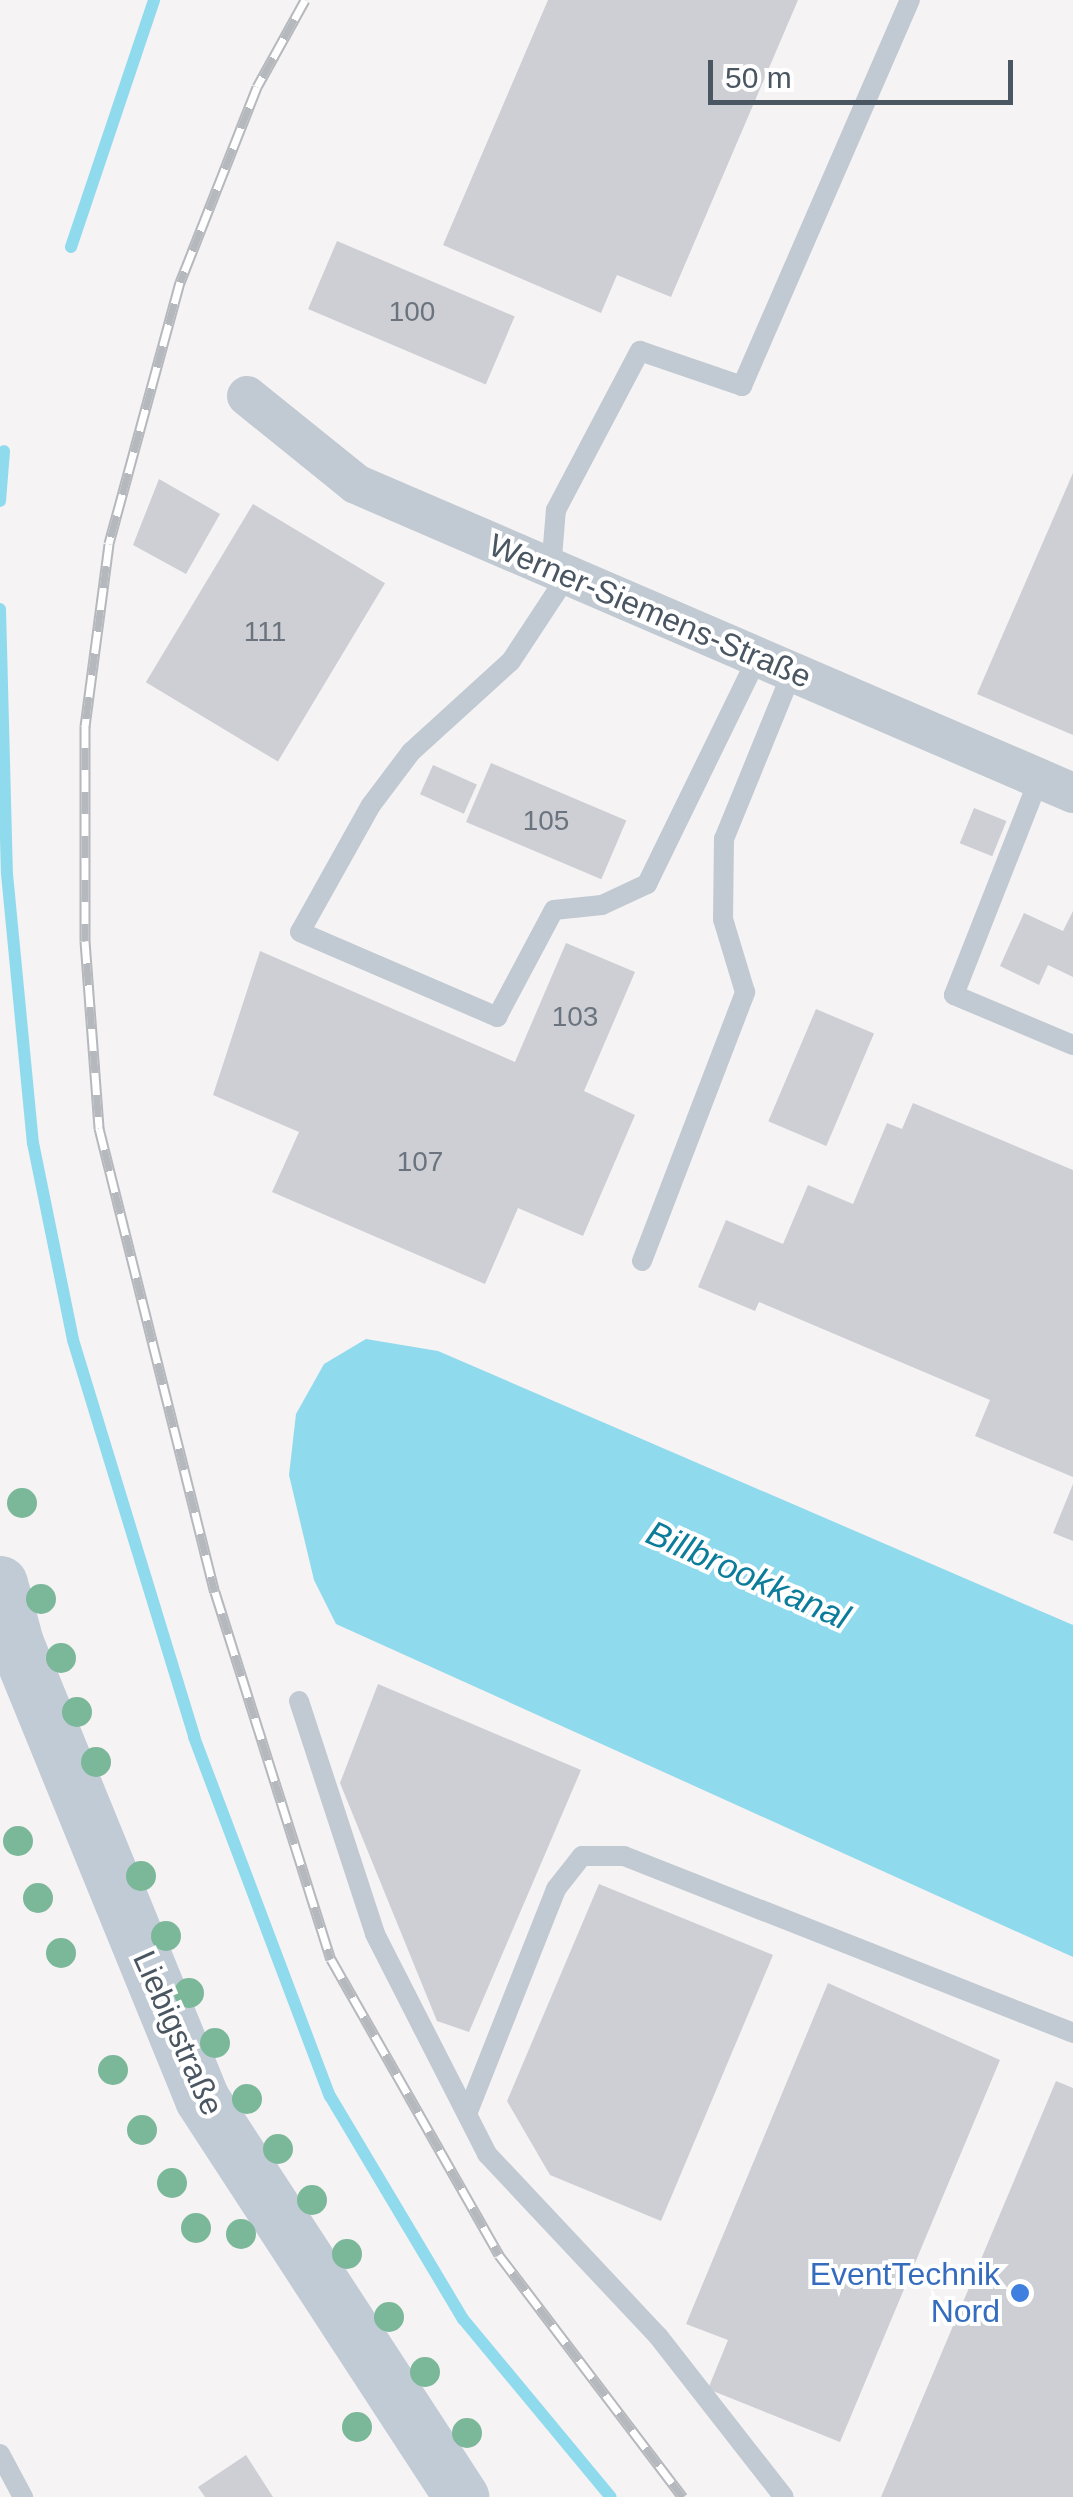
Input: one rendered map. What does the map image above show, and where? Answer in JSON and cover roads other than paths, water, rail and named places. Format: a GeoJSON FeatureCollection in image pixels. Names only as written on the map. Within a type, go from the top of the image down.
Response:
{"type":"FeatureCollection","features":[{"type":"Feature","properties":{"kind":"main road","name":"Liebigstraße"},"geometry":{"type":"LineString","coordinates":[[0,1583],[8,1645],[202,2098],[461,2497]]}},
{"type":"Feature","properties":{"kind":"street","name":"Werner-Siemens-Straße"},"geometry":{"type":"LineString","coordinates":[[247,396],[356,484],[1056,786]]}},
{"type":"Feature","properties":{"kind":"lane"},"geometry":{"type":"LineString","coordinates":[[774,665],[647,884],[602,906],[554,910],[496,1017],[300,932],[371,805],[412,752],[511,661],[560,573],[556,510],[640,351],[742,386],[910,0]]}},
{"type":"Feature","properties":{"kind":"lane"},"geometry":{"type":"LineString","coordinates":[[642,1260],[746,992],[722,919],[724,839],[774,665]]}},
{"type":"Feature","properties":{"kind":"lane"},"geometry":{"type":"LineString","coordinates":[[1056,786],[954,995],[1073,1044]]}},
{"type":"Feature","properties":{"kind":"lane"},"geometry":{"type":"LineString","coordinates":[[299,1701],[375,1934],[487,2154],[658,2336],[784,2497]]}},
{"type":"Feature","properties":{"kind":"lane"},"geometry":{"type":"LineString","coordinates":[[467,2114],[556,1889],[582,1856],[624,1856],[1073,2033]]}},
{"type":"Feature","properties":{"kind":"lane"},"geometry":{"type":"LineString","coordinates":[[0,2454],[23,2497]]}},
{"type":"Feature","properties":{"kind":"water","name":"Billbrookkanal"},"geometry":{"type":"Polygon","coordinates":[[[366,1339],[438,1351],[1073,1625],[1073,1957],[336,1624],[314,1580],[289,1475],[296,1414],[324,1364],[366,1339]]]}},
{"type":"Feature","properties":{"kind":"waterway"},"geometry":{"type":"LineString","coordinates":[[71,247],[154,0]]}},
{"type":"Feature","properties":{"kind":"waterway"},"geometry":{"type":"LineString","coordinates":[[0,501],[4,451]]}},
{"type":"Feature","properties":{"kind":"waterway"},"geometry":{"type":"LineString","coordinates":[[0,609],[7,874],[33,1143],[73,1340],[194,1737],[330,2096],[463,2319],[611,2497]]}},
{"type":"Feature","properties":{"kind":"railway"},"geometry":{"type":"LineString","coordinates":[[305,0],[257,87],[180,282],[109,544],[85,726],[85,941],[99,1128],[215,1592],[331,1959],[499,2255],[683,2497]]}},
{"type":"Feature","properties":{"kind":"place","name":"EventTechnik Nord"},"geometry":{"type":"Point","coordinates":[1020,2293]}}]}
